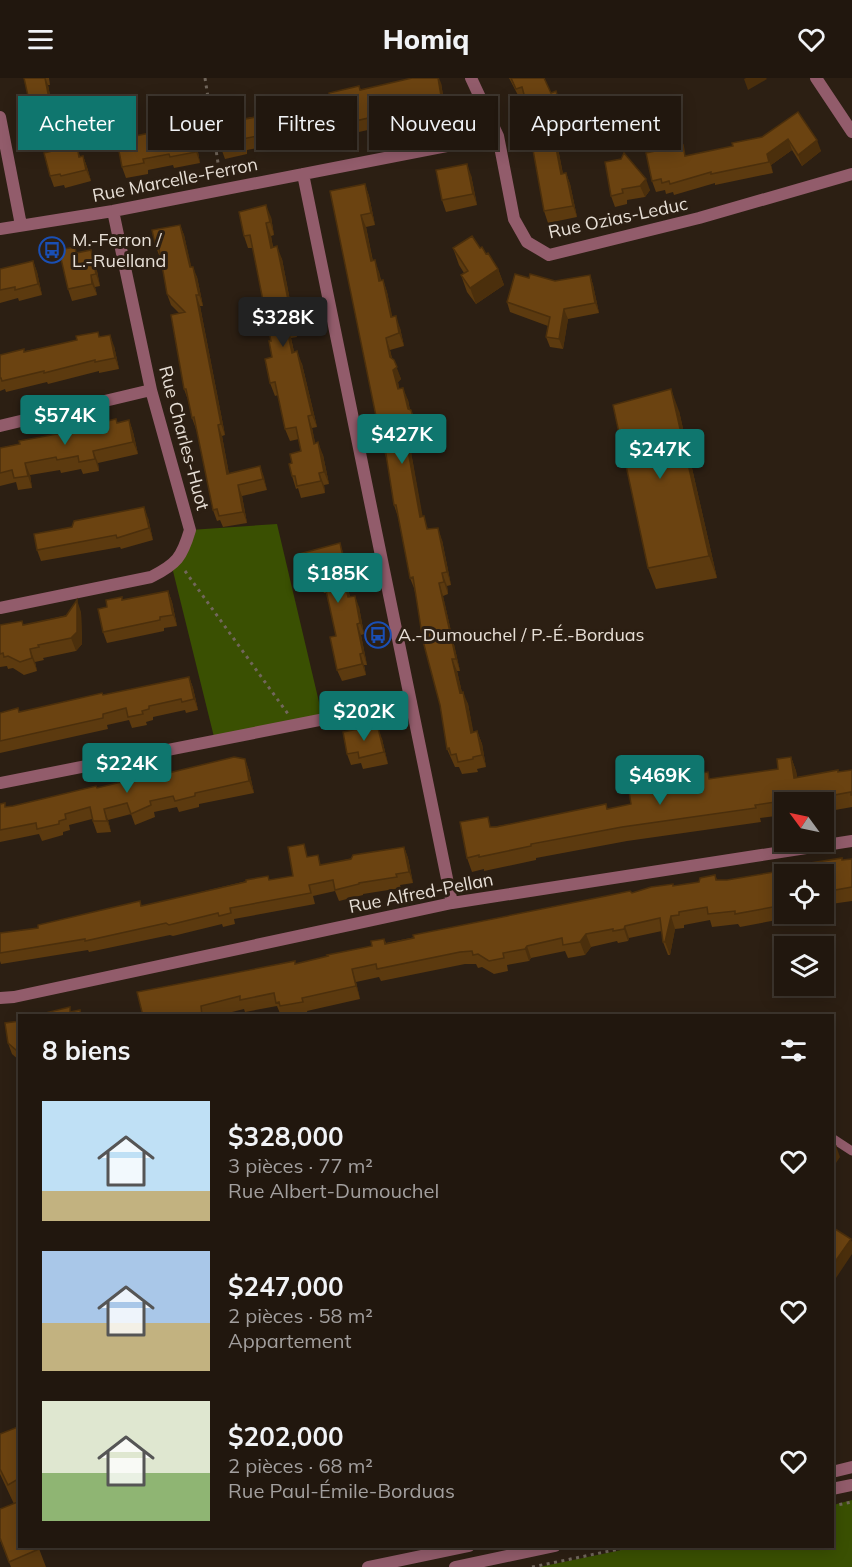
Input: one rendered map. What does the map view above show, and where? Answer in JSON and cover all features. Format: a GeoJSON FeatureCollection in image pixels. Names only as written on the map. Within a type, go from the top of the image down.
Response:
{"type":"FeatureCollection","features":[{"type":"Feature","properties":{"kind":"street","name":"Rue Ozias-Leduc"},"geometry":{"type":"LineString","coordinates":[[471,78],[479,96]]}},
{"type":"Feature","properties":{"kind":"street"},"geometry":{"type":"LineString","coordinates":[[816,78],[852,132]]}},
{"type":"Feature","properties":{"kind":"street"},"geometry":{"type":"LineString","coordinates":[[0,117],[21,225]]}},
{"type":"Feature","properties":{"kind":"street","name":"Rue Ozias-Leduc"},"geometry":{"type":"LineString","coordinates":[[498,136],[514,219],[527,242],[549,255],[699,218],[852,174]]}},
{"type":"Feature","properties":{"kind":"street","name":"Rue Marcelle-Ferron"},"geometry":{"type":"LineString","coordinates":[[0,230],[113,211],[426,150]]}},
{"type":"Feature","properties":{"kind":"street"},"geometry":{"type":"LineString","coordinates":[[303,174],[452,903]]}},
{"type":"Feature","properties":{"kind":"street","name":"Rue Charles-Huot"},"geometry":{"type":"LineString","coordinates":[[113,211],[151,390],[190,530],[183,552],[177,560]]}},
{"type":"Feature","properties":{"kind":"street"},"geometry":{"type":"LineString","coordinates":[[0,426],[151,390]]}},
{"type":"Feature","properties":{"kind":"street"},"geometry":{"type":"LineString","coordinates":[[0,608],[151,577],[172,567],[177,560]]}},
{"type":"Feature","properties":{"kind":"street"},"geometry":{"type":"LineString","coordinates":[[0,783],[411,702]]}},
{"type":"Feature","properties":{"kind":"street","name":"Rue Alfred-Pellan"},"geometry":{"type":"LineString","coordinates":[[0,998],[14,997],[452,903],[852,841]]}},
{"type":"Feature","properties":{"kind":"street"},"geometry":{"type":"LineString","coordinates":[[834,1472],[852,1467]]}},
{"type":"Feature","properties":{"kind":"street"},"geometry":{"type":"LineString","coordinates":[[834,1489],[852,1485]]}},
{"type":"Feature","properties":{"kind":"street"},"geometry":{"type":"LineString","coordinates":[[368,1567],[459,1548]]}},
{"type":"Feature","properties":{"kind":"street"},"geometry":{"type":"LineString","coordinates":[[455,1567],[545,1548]]}},
{"type":"Feature","properties":{"kind":"lane"},"geometry":{"type":"LineString","coordinates":[[834,1139],[852,1151]]}},
{"type":"Feature","properties":{"kind":"path"},"geometry":{"type":"LineString","coordinates":[[205,78],[222,190]]}},
{"type":"Feature","properties":{"kind":"path"},"geometry":{"type":"LineString","coordinates":[[177,560],[296,724]]}},
{"type":"Feature","properties":{"kind":"path"},"geometry":{"type":"LineString","coordinates":[[834,1506],[852,1502]]}},
{"type":"Feature","properties":{"kind":"path"},"geometry":{"type":"LineString","coordinates":[[532,1567],[624,1548]]}},
{"type":"Feature","properties":{"kind":"green space"},"geometry":{"type":"Polygon","coordinates":[[[277,524],[323,719],[215,741],[172,567],[190,530],[277,524]]]}},
{"type":"Feature","properties":{"kind":"green space"},"geometry":{"type":"Polygon","coordinates":[[[852,1500],[852,1567],[539,1567],[631,1548],[834,1548],[834,1505],[852,1500]]]}},
{"type":"Feature","properties":{"kind":"building"},"geometry":{"type":"Polygon","coordinates":[[[24,78],[45,78],[49,96],[28,96],[24,78]]]}},
{"type":"Feature","properties":{"kind":"building"},"geometry":{"type":"Polygon","coordinates":[[[412,78],[438,78],[441,96],[369,96],[369,118],[357,121],[357,96],[330,96],[329,93],[359,86],[360,90],[412,78]]]}},
{"type":"Feature","properties":{"kind":"building"},"geometry":{"type":"Polygon","coordinates":[[[511,78],[544,78],[551,93],[556,91],[557,96],[524,96],[522,87],[516,89],[511,78]]]}},
{"type":"Feature","properties":{"kind":"building"},"geometry":{"type":"Polygon","coordinates":[[[798,112],[817,140],[798,155],[788,139],[767,154],[769,162],[711,174],[711,172],[670,184],[669,181],[662,183],[661,179],[652,181],[646,153],[660,150],[681,150],[683,145],[685,156],[762,137],[798,112]]]}},
{"type":"Feature","properties":{"kind":"building"},"geometry":{"type":"Polygon","coordinates":[[[244,113],[246,119],[256,117],[256,136],[244,139],[244,113]]]}},
{"type":"Feature","properties":{"kind":"building"},"geometry":{"type":"Polygon","coordinates":[[[148,133],[148,150],[196,150],[196,152],[143,159],[144,163],[122,167],[119,150],[136,150],[136,136],[148,133]]]}},
{"type":"Feature","properties":{"kind":"building"},"geometry":{"type":"Polygon","coordinates":[[[78,150],[79,157],[83,156],[86,170],[61,176],[60,174],[50,176],[44,153],[78,150]]]}},
{"type":"Feature","properties":{"kind":"building"},"geometry":{"type":"Polygon","coordinates":[[[533,150],[556,150],[561,174],[566,173],[573,206],[544,211],[533,150]]]}},
{"type":"Feature","properties":{"kind":"building"},"geometry":{"type":"Polygon","coordinates":[[[624,153],[646,179],[640,186],[622,189],[623,193],[611,196],[605,162],[621,159],[624,153]]]}},
{"type":"Feature","properties":{"kind":"building"},"geometry":{"type":"Polygon","coordinates":[[[467,164],[473,194],[442,200],[436,170],[467,164]]]}},
{"type":"Feature","properties":{"kind":"building"},"geometry":{"type":"Polygon","coordinates":[[[365,184],[371,213],[361,215],[371,261],[375,260],[379,281],[383,280],[391,317],[396,316],[399,333],[386,338],[390,357],[397,367],[393,370],[398,389],[403,388],[408,409],[411,410],[414,421],[403,423],[420,517],[424,516],[427,529],[438,528],[447,572],[442,573],[444,582],[439,583],[456,659],[452,659],[460,693],[463,692],[471,733],[477,731],[482,755],[458,762],[456,754],[451,755],[449,748],[447,749],[440,705],[423,641],[413,577],[410,578],[396,505],[394,505],[385,448],[382,448],[379,430],[376,428],[376,416],[330,191],[365,184]]]}},
{"type":"Feature","properties":{"kind":"building"},"geometry":{"type":"Polygon","coordinates":[[[266,205],[270,222],[266,223],[271,248],[277,246],[293,324],[286,325],[292,353],[297,351],[312,415],[308,416],[314,444],[318,442],[324,472],[319,473],[321,481],[297,486],[289,464],[292,463],[290,454],[301,451],[296,427],[285,429],[275,382],[270,383],[265,359],[272,357],[269,341],[271,341],[250,235],[244,236],[239,212],[266,205]]]}},
{"type":"Feature","properties":{"kind":"building"},"geometry":{"type":"Polygon","coordinates":[[[180,225],[199,295],[196,295],[221,424],[218,425],[227,474],[260,466],[263,479],[238,485],[243,512],[219,516],[217,509],[213,510],[194,417],[192,418],[186,389],[184,389],[171,315],[185,312],[167,294],[159,248],[155,244],[152,230],[180,225]]]}},
{"type":"Feature","properties":{"kind":"building"},"geometry":{"type":"Polygon","coordinates":[[[472,236],[480,248],[482,247],[486,254],[488,253],[498,269],[470,288],[461,275],[468,271],[453,248],[472,236]]]}},
{"type":"Feature","properties":{"kind":"building"},"geometry":{"type":"Polygon","coordinates":[[[75,247],[76,253],[91,250],[96,274],[91,275],[92,284],[68,289],[59,250],[75,247]]]}},
{"type":"Feature","properties":{"kind":"building"},"geometry":{"type":"Polygon","coordinates":[[[33,261],[38,284],[15,290],[15,287],[0,290],[0,269],[33,261]]]}},
{"type":"Feature","properties":{"kind":"building"},"geometry":{"type":"Polygon","coordinates":[[[515,274],[529,278],[530,274],[555,281],[590,275],[595,303],[564,309],[559,339],[546,337],[550,317],[507,302],[515,274]]]}},
{"type":"Feature","properties":{"kind":"building"},"geometry":{"type":"Polygon","coordinates":[[[98,332],[99,337],[110,335],[115,358],[95,362],[95,360],[2,381],[0,378],[0,355],[77,340],[76,336],[98,332]]]}},
{"type":"Feature","properties":{"kind":"building"},"geometry":{"type":"Polygon","coordinates":[[[671,389],[709,556],[648,568],[613,405],[671,389]]]}},
{"type":"Feature","properties":{"kind":"building"},"geometry":{"type":"Polygon","coordinates":[[[116,419],[117,423],[129,420],[133,442],[93,451],[95,459],[79,462],[78,456],[57,460],[56,457],[25,463],[28,476],[14,478],[12,470],[0,473],[0,448],[20,444],[19,441],[95,427],[94,424],[116,419]]]}},
{"type":"Feature","properties":{"kind":"building"},"geometry":{"type":"Polygon","coordinates":[[[144,507],[149,528],[117,538],[116,535],[37,550],[34,534],[72,527],[74,521],[144,507]]]}},
{"type":"Feature","properties":{"kind":"building"},"geometry":{"type":"Polygon","coordinates":[[[340,543],[343,557],[339,558],[348,597],[355,596],[360,623],[357,624],[363,653],[360,654],[362,664],[337,670],[330,637],[336,636],[324,581],[320,582],[317,572],[313,573],[311,566],[302,568],[299,554],[340,543]]]}},
{"type":"Feature","properties":{"kind":"building"},"geometry":{"type":"Polygon","coordinates":[[[168,591],[173,615],[103,632],[98,609],[107,607],[106,600],[122,597],[122,600],[168,591]]]}},
{"type":"Feature","properties":{"kind":"building"},"geometry":{"type":"Polygon","coordinates":[[[77,600],[77,632],[71,638],[38,645],[39,647],[30,649],[32,658],[20,662],[8,656],[4,657],[3,653],[0,654],[0,625],[22,621],[23,625],[66,616],[77,600]]]}},
{"type":"Feature","properties":{"kind":"building"},"geometry":{"type":"Polygon","coordinates":[[[189,677],[194,699],[182,702],[181,699],[149,706],[149,709],[142,711],[143,714],[128,717],[126,708],[103,714],[103,718],[0,741],[0,713],[18,708],[19,712],[102,693],[103,695],[189,677]]]}},
{"type":"Feature","properties":{"kind":"building"},"geometry":{"type":"Polygon","coordinates":[[[374,726],[374,729],[378,728],[384,752],[359,758],[358,752],[347,754],[343,732],[374,726]]]}},
{"type":"Feature","properties":{"kind":"building"},"geometry":{"type":"Polygon","coordinates":[[[234,757],[245,759],[249,781],[195,793],[195,796],[175,801],[173,796],[150,801],[151,805],[131,814],[127,803],[104,809],[107,821],[93,821],[90,807],[65,814],[66,819],[59,821],[59,824],[37,829],[36,823],[0,830],[0,804],[5,803],[5,807],[13,806],[130,780],[129,775],[144,771],[144,776],[152,775],[152,777],[234,757]]]}},
{"type":"Feature","properties":{"kind":"building"},"geometry":{"type":"Polygon","coordinates":[[[791,757],[794,778],[838,770],[838,772],[852,770],[852,795],[851,792],[834,795],[834,792],[774,792],[774,802],[755,805],[756,808],[622,827],[467,858],[460,822],[488,817],[490,827],[496,827],[606,804],[607,809],[631,804],[628,785],[640,783],[639,777],[663,771],[665,786],[695,782],[694,774],[708,772],[709,779],[778,769],[777,759],[791,757]]]}},
{"type":"Feature","properties":{"kind":"building"},"geometry":{"type":"Polygon","coordinates":[[[304,844],[307,857],[318,855],[320,865],[351,859],[353,855],[404,847],[409,872],[396,874],[397,877],[359,883],[335,890],[333,880],[309,885],[311,893],[230,908],[231,913],[219,916],[218,913],[85,941],[85,939],[0,953],[0,933],[38,928],[38,925],[140,901],[141,906],[246,882],[246,880],[268,876],[269,880],[293,876],[288,847],[304,844]]]}},
{"type":"Feature","properties":{"kind":"building"},"geometry":{"type":"Polygon","coordinates":[[[842,858],[842,860],[852,859],[852,887],[834,890],[834,864],[805,864],[842,858]]]}},
{"type":"Feature","properties":{"kind":"building"},"geometry":{"type":"Polygon","coordinates":[[[774,872],[774,907],[735,914],[735,911],[708,914],[707,907],[679,912],[679,915],[671,916],[665,942],[663,942],[660,918],[625,926],[624,929],[586,934],[580,942],[563,945],[562,938],[527,946],[525,949],[503,953],[504,958],[489,961],[478,954],[473,955],[472,951],[377,969],[376,964],[352,969],[356,986],[302,998],[303,1002],[280,1006],[279,1002],[276,1003],[274,993],[240,1000],[240,996],[201,1006],[202,1014],[142,1014],[137,992],[295,961],[295,964],[372,946],[371,941],[384,939],[385,944],[414,938],[413,935],[630,891],[632,893],[651,887],[699,882],[700,878],[715,875],[716,880],[774,872]]]}},
{"type":"Feature","properties":{"kind":"building"},"geometry":{"type":"Polygon","coordinates":[[[70,1007],[70,1012],[80,1010],[81,1014],[45,1014],[70,1007]]]}},
{"type":"Feature","properties":{"kind":"building"},"geometry":{"type":"Polygon","coordinates":[[[18,1021],[18,1050],[8,1043],[5,1023],[18,1021]]]}},
{"type":"Feature","properties":{"kind":"building"},"geometry":{"type":"Polygon","coordinates":[[[834,1228],[851,1239],[834,1263],[834,1228]]]}},
{"type":"Feature","properties":{"kind":"building"},"geometry":{"type":"Polygon","coordinates":[[[18,1427],[18,1479],[8,1485],[0,1469],[0,1434],[18,1427]]]}},
{"type":"Feature","properties":{"kind":"building"},"geometry":{"type":"Polygon","coordinates":[[[18,1502],[18,1548],[39,1549],[9,1562],[0,1538],[0,1509],[18,1502]]]}},
{"type":"Feature","properties":{"kind":"place","name":"M.-Ferron / L.-Ruelland"},"geometry":{"type":"Point","coordinates":[52,250]}},
{"type":"Feature","properties":{"kind":"place","name":"A.-Dumouchel / P.-É.-Borduas"},"geometry":{"type":"Point","coordinates":[378,635]}}]}
